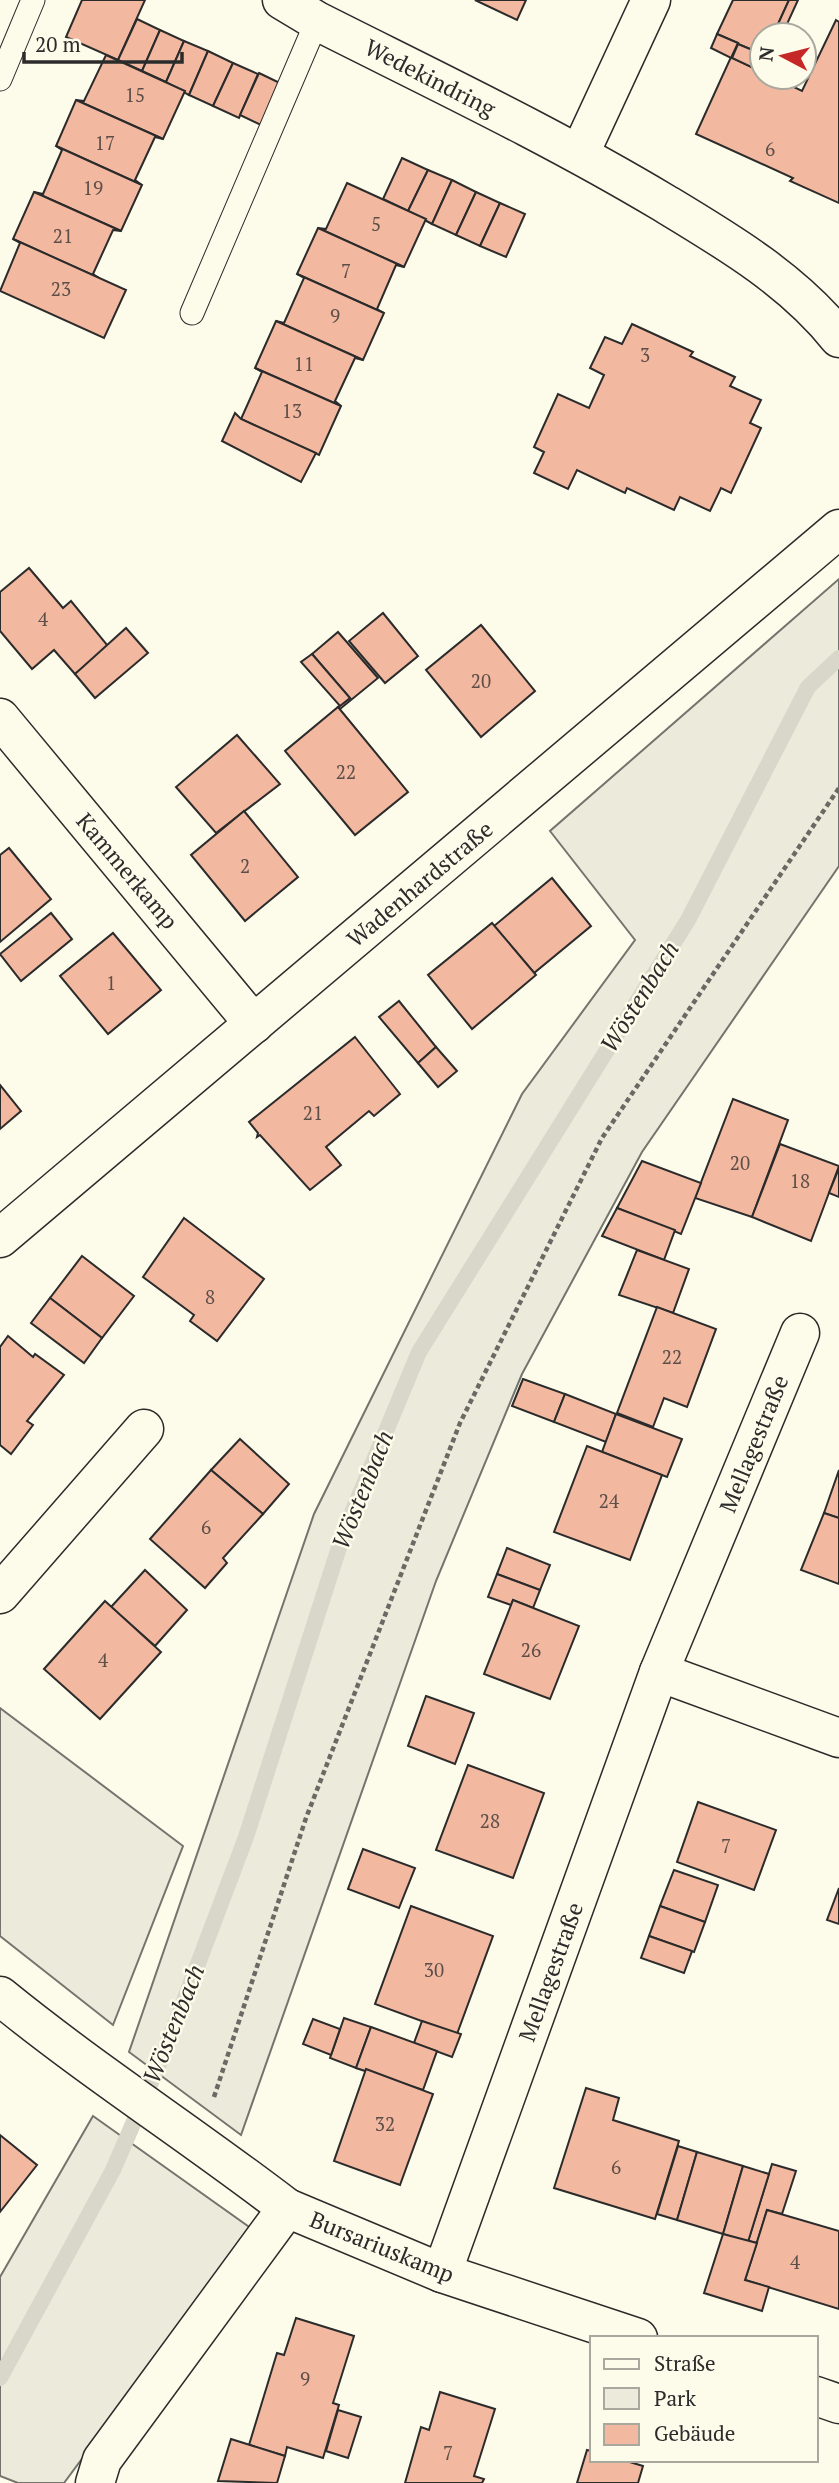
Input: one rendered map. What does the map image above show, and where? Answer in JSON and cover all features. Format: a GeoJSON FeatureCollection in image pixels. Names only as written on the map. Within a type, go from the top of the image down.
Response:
{"type":"FeatureCollection","features":[{"type":"Feature","properties":{"kind":"street","name":"Wedekindring"},"geometry":{"type":"LineString","coordinates":[[282,0],[317,21],[580,153],[739,248],[795,293],[839,338]]}},
{"type":"Feature","properties":{"kind":"street"},"geometry":{"type":"LineString","coordinates":[[580,153],[652,0]]}},
{"type":"Feature","properties":{"kind":"street","name":"Wadenhardstraße"},"geometry":{"type":"LineString","coordinates":[[0,1238],[839,529]]}},
{"type":"Feature","properties":{"kind":"street","name":"Kammerkamp"},"geometry":{"type":"LineString","coordinates":[[0,718],[254,1024]]}},
{"type":"Feature","properties":{"kind":"street","name":"Mellagestraße"},"geometry":{"type":"LineString","coordinates":[[442,2273],[659,1672],[800,1333]]}},
{"type":"Feature","properties":{"kind":"street"},"geometry":{"type":"LineString","coordinates":[[0,1594],[144,1429]]}},
{"type":"Feature","properties":{"kind":"street"},"geometry":{"type":"LineString","coordinates":[[659,1672],[839,1738]]}},
{"type":"Feature","properties":{"kind":"street"},"geometry":{"type":"LineString","coordinates":[[0,1996],[59,2044],[200,2141],[287,2208]]}},
{"type":"Feature","properties":{"kind":"street","name":"Bursariuskamp"},"geometry":{"type":"LineString","coordinates":[[95,2483],[102,2460],[287,2208],[442,2273],[632,2336]]}},
{"type":"Feature","properties":{"kind":"street"},"geometry":{"type":"LineString","coordinates":[[818,2397],[839,2404]]}},
{"type":"Feature","properties":{"kind":"lane"},"geometry":{"type":"LineString","coordinates":[[0,79],[33,0]]}},
{"type":"Feature","properties":{"kind":"lane"},"geometry":{"type":"LineString","coordinates":[[192,313],[317,21]]}},
{"type":"Feature","properties":{"kind":"path"},"geometry":{"type":"LineString","coordinates":[[200,2141],[306,1818],[460,1423],[602,1138],[839,788]]}},
{"type":"Feature","properties":{"kind":"green space"},"geometry":{"type":"Polygon","coordinates":[[[839,579],[839,866],[642,1152],[522,1374],[436,1581],[241,2135],[129,2052],[314,1514],[522,1094],[635,940],[550,831],[839,579]]]}},
{"type":"Feature","properties":{"kind":"green space"},"geometry":{"type":"Polygon","coordinates":[[[0,1708],[183,1846],[113,2025],[0,1936],[0,1708]]]}},
{"type":"Feature","properties":{"kind":"green space"},"geometry":{"type":"Polygon","coordinates":[[[93,2116],[252,2229],[64,2483],[18,2483],[0,2476],[0,2277],[93,2116]]]}},
{"type":"Feature","properties":{"kind":"building"},"geometry":{"type":"Polygon","coordinates":[[[82,0],[145,0],[118,60],[66,37],[82,0]]]}},
{"type":"Feature","properties":{"kind":"building"},"geometry":{"type":"Polygon","coordinates":[[[475,0],[526,0],[517,20],[475,0]]]}},
{"type":"Feature","properties":{"kind":"building"},"geometry":{"type":"Polygon","coordinates":[[[733,0],[789,0],[779,21],[748,21],[748,48],[738,44],[731,58],[738,43],[717,34],[733,0]]]}},
{"type":"Feature","properties":{"kind":"building"},"geometry":{"type":"Polygon","coordinates":[[[789,0],[798,0],[788,21],[779,21],[789,0]]]}},
{"type":"Feature","properties":{"kind":"building"},"geometry":{"type":"Polygon","coordinates":[[[137,19],[160,30],[142,71],[118,60],[137,19]]]}},
{"type":"Feature","properties":{"kind":"building"},"geometry":{"type":"Polygon","coordinates":[[[836,20],[839,22],[839,203],[790,181],[793,178],[696,134],[731,57],[748,65],[748,91],[818,91],[818,58],[836,20]]]}},
{"type":"Feature","properties":{"kind":"building"},"geometry":{"type":"Polygon","coordinates":[[[160,30],[184,41],[166,82],[142,71],[160,30]]]}},
{"type":"Feature","properties":{"kind":"building"},"geometry":{"type":"Polygon","coordinates":[[[717,34],[738,43],[731,58],[711,48],[717,34]]]}},
{"type":"Feature","properties":{"kind":"building"},"geometry":{"type":"Polygon","coordinates":[[[184,41],[208,51],[189,95],[166,82],[184,41]]]}},
{"type":"Feature","properties":{"kind":"building"},"geometry":{"type":"Polygon","coordinates":[[[738,44],[748,48],[748,65],[732,58],[738,44]]]}},
{"type":"Feature","properties":{"kind":"building"},"geometry":{"type":"Polygon","coordinates":[[[208,51],[233,63],[213,106],[189,95],[208,51]]]}},
{"type":"Feature","properties":{"kind":"building"},"geometry":{"type":"Polygon","coordinates":[[[106,55],[185,91],[163,139],[76,100],[84,101],[106,55]]]}},
{"type":"Feature","properties":{"kind":"building"},"geometry":{"type":"Polygon","coordinates":[[[233,63],[258,74],[239,118],[213,106],[233,63]]]}},
{"type":"Feature","properties":{"kind":"building"},"geometry":{"type":"Polygon","coordinates":[[[259,73],[284,85],[265,127],[240,115],[259,73]]]}},
{"type":"Feature","properties":{"kind":"building"},"geometry":{"type":"Polygon","coordinates":[[[76,100],[163,139],[155,137],[135,180],[142,185],[56,146],[76,100]]]}},
{"type":"Feature","properties":{"kind":"building"},"geometry":{"type":"Polygon","coordinates":[[[56,146],[142,185],[121,231],[34,192],[43,194],[62,150],[56,146]]]}},
{"type":"Feature","properties":{"kind":"building"},"geometry":{"type":"Polygon","coordinates":[[[402,158],[428,170],[408,211],[383,199],[402,158]]]}},
{"type":"Feature","properties":{"kind":"building"},"geometry":{"type":"Polygon","coordinates":[[[428,170],[452,180],[432,224],[408,211],[428,170]]]}},
{"type":"Feature","properties":{"kind":"building"},"geometry":{"type":"Polygon","coordinates":[[[452,180],[476,192],[456,235],[432,224],[452,180]]]}},
{"type":"Feature","properties":{"kind":"building"},"geometry":{"type":"Polygon","coordinates":[[[347,183],[426,219],[404,267],[318,228],[326,229],[347,183]]]}},
{"type":"Feature","properties":{"kind":"building"},"geometry":{"type":"Polygon","coordinates":[[[34,192],[121,231],[113,230],[93,274],[99,278],[13,239],[34,192]]]}},
{"type":"Feature","properties":{"kind":"building"},"geometry":{"type":"Polygon","coordinates":[[[476,192],[500,203],[480,246],[456,235],[476,192]]]}},
{"type":"Feature","properties":{"kind":"building"},"geometry":{"type":"Polygon","coordinates":[[[500,203],[525,214],[506,257],[480,246],[500,203]]]}},
{"type":"Feature","properties":{"kind":"building"},"geometry":{"type":"Polygon","coordinates":[[[318,228],[404,267],[396,265],[377,309],[384,313],[297,274],[318,228]]]}},
{"type":"Feature","properties":{"kind":"building"},"geometry":{"type":"Polygon","coordinates":[[[13,239],[126,290],[104,338],[0,291],[20,243],[13,239]]]}},
{"type":"Feature","properties":{"kind":"building"},"geometry":{"type":"Polygon","coordinates":[[[297,274],[384,313],[363,360],[276,321],[284,323],[304,278],[297,274]]]}},
{"type":"Feature","properties":{"kind":"building"},"geometry":{"type":"Polygon","coordinates":[[[276,321],[363,360],[355,358],[335,401],[341,406],[255,368],[276,321]]]}},
{"type":"Feature","properties":{"kind":"building"},"geometry":{"type":"Polygon","coordinates":[[[632,324],[693,352],[690,356],[735,377],[730,386],[761,400],[750,423],[761,428],[731,493],[721,488],[710,511],[680,497],[674,510],[627,488],[625,493],[577,470],[568,489],[534,473],[544,452],[534,447],[558,394],[589,408],[604,375],[590,368],[605,337],[622,344],[632,324]]]}},
{"type":"Feature","properties":{"kind":"building"},"geometry":{"type":"Polygon","coordinates":[[[255,368],[341,406],[319,455],[241,419],[262,372],[255,368]]]}},
{"type":"Feature","properties":{"kind":"building"},"geometry":{"type":"Polygon","coordinates":[[[235,413],[241,419],[316,453],[301,482],[222,441],[235,413]]]}},
{"type":"Feature","properties":{"kind":"building"},"geometry":{"type":"Polygon","coordinates":[[[29,568],[63,608],[71,601],[108,646],[75,674],[54,650],[32,669],[0,631],[0,592],[29,568]]]}},
{"type":"Feature","properties":{"kind":"building"},"geometry":{"type":"Polygon","coordinates":[[[383,613],[418,656],[385,683],[349,641],[383,613]]]}},
{"type":"Feature","properties":{"kind":"building"},"geometry":{"type":"Polygon","coordinates":[[[481,625],[535,691],[481,737],[426,670],[481,625]]]}},
{"type":"Feature","properties":{"kind":"building"},"geometry":{"type":"Polygon","coordinates":[[[126,628],[148,653],[95,698],[75,674],[126,628]]]}},
{"type":"Feature","properties":{"kind":"building"},"geometry":{"type":"Polygon","coordinates":[[[338,632],[378,678],[340,709],[338,707],[350,698],[312,654],[338,632]]]}},
{"type":"Feature","properties":{"kind":"building"},"geometry":{"type":"Polygon","coordinates":[[[312,654],[350,698],[340,706],[301,662],[312,654]]]}},
{"type":"Feature","properties":{"kind":"building"},"geometry":{"type":"Polygon","coordinates":[[[338,707],[408,792],[355,835],[285,751],[338,707]]]}},
{"type":"Feature","properties":{"kind":"building"},"geometry":{"type":"Polygon","coordinates":[[[237,735],[280,784],[216,833],[176,787],[237,735]]]}},
{"type":"Feature","properties":{"kind":"building"},"geometry":{"type":"Polygon","coordinates":[[[244,811],[298,877],[245,921],[191,855],[244,811]]]}},
{"type":"Feature","properties":{"kind":"building"},"geometry":{"type":"Polygon","coordinates":[[[9,848],[51,899],[0,942],[0,855],[9,848]]]}},
{"type":"Feature","properties":{"kind":"building"},"geometry":{"type":"Polygon","coordinates":[[[552,878],[591,926],[534,973],[494,926],[552,878]]]}},
{"type":"Feature","properties":{"kind":"building"},"geometry":{"type":"Polygon","coordinates":[[[51,913],[72,939],[21,981],[0,954],[51,913]]]}},
{"type":"Feature","properties":{"kind":"building"},"geometry":{"type":"Polygon","coordinates":[[[492,923],[536,975],[472,1029],[428,975],[492,923]]]}},
{"type":"Feature","properties":{"kind":"building"},"geometry":{"type":"Polygon","coordinates":[[[113,933],[161,990],[108,1034],[60,976],[113,933]]]}},
{"type":"Feature","properties":{"kind":"building"},"geometry":{"type":"Polygon","coordinates":[[[399,1001],[436,1047],[418,1063],[379,1017],[399,1001]]]}},
{"type":"Feature","properties":{"kind":"building"},"geometry":{"type":"Polygon","coordinates":[[[355,1037],[400,1094],[374,1116],[369,1111],[326,1147],[341,1165],[310,1190],[260,1135],[257,1137],[258,1133],[249,1122],[355,1037]]]}},
{"type":"Feature","properties":{"kind":"building"},"geometry":{"type":"Polygon","coordinates":[[[436,1047],[457,1071],[438,1087],[418,1063],[436,1047]]]}},
{"type":"Feature","properties":{"kind":"building"},"geometry":{"type":"Polygon","coordinates":[[[0,1085],[21,1111],[0,1129],[0,1085]]]}},
{"type":"Feature","properties":{"kind":"building"},"geometry":{"type":"Polygon","coordinates":[[[733,1099],[788,1120],[752,1217],[695,1198],[733,1099]]]}},
{"type":"Feature","properties":{"kind":"building"},"geometry":{"type":"Polygon","coordinates":[[[780,1144],[839,1166],[811,1241],[752,1217],[780,1144]]]}},
{"type":"Feature","properties":{"kind":"building"},"geometry":{"type":"Polygon","coordinates":[[[642,1161],[701,1183],[681,1234],[617,1208],[642,1161]]]}},
{"type":"Feature","properties":{"kind":"building"},"geometry":{"type":"Polygon","coordinates":[[[839,1168],[839,1197],[829,1193],[839,1168]]]}},
{"type":"Feature","properties":{"kind":"building"},"geometry":{"type":"Polygon","coordinates":[[[617,1208],[675,1230],[664,1260],[602,1236],[617,1208]]]}},
{"type":"Feature","properties":{"kind":"building"},"geometry":{"type":"Polygon","coordinates":[[[184,1218],[264,1279],[217,1341],[190,1321],[194,1315],[143,1277],[184,1218]]]}},
{"type":"Feature","properties":{"kind":"building"},"geometry":{"type":"Polygon","coordinates":[[[637,1250],[689,1269],[673,1313],[619,1295],[637,1250]]]}},
{"type":"Feature","properties":{"kind":"building"},"geometry":{"type":"Polygon","coordinates":[[[82,1256],[134,1296],[102,1338],[50,1298],[82,1256]]]}},
{"type":"Feature","properties":{"kind":"building"},"geometry":{"type":"Polygon","coordinates":[[[50,1298],[102,1338],[84,1363],[31,1323],[50,1298]]]}},
{"type":"Feature","properties":{"kind":"building"},"geometry":{"type":"Polygon","coordinates":[[[657,1307],[716,1329],[687,1407],[664,1398],[653,1427],[617,1413],[657,1307]]]}},
{"type":"Feature","properties":{"kind":"building"},"geometry":{"type":"Polygon","coordinates":[[[8,1336],[33,1357],[35,1354],[64,1375],[27,1421],[33,1425],[11,1454],[0,1445],[0,1347],[8,1336]]]}},
{"type":"Feature","properties":{"kind":"building"},"geometry":{"type":"Polygon","coordinates":[[[523,1379],[565,1394],[554,1422],[512,1406],[523,1379]]]}},
{"type":"Feature","properties":{"kind":"building"},"geometry":{"type":"Polygon","coordinates":[[[565,1394],[616,1414],[606,1442],[554,1422],[565,1394]]]}},
{"type":"Feature","properties":{"kind":"building"},"geometry":{"type":"Polygon","coordinates":[[[616,1414],[682,1439],[667,1477],[602,1452],[616,1414]]]}},
{"type":"Feature","properties":{"kind":"building"},"geometry":{"type":"Polygon","coordinates":[[[240,1439],[289,1484],[263,1514],[211,1470],[240,1439]]]}},
{"type":"Feature","properties":{"kind":"building"},"geometry":{"type":"Polygon","coordinates":[[[587,1446],[662,1475],[630,1560],[554,1532],[587,1446]]]}},
{"type":"Feature","properties":{"kind":"building"},"geometry":{"type":"Polygon","coordinates":[[[211,1470],[263,1514],[223,1558],[227,1563],[205,1588],[150,1539],[211,1470]]]}},
{"type":"Feature","properties":{"kind":"building"},"geometry":{"type":"Polygon","coordinates":[[[839,1470],[839,1518],[824,1513],[839,1470]]]}},
{"type":"Feature","properties":{"kind":"building"},"geometry":{"type":"Polygon","coordinates":[[[824,1513],[839,1518],[839,1584],[801,1570],[824,1513]]]}},
{"type":"Feature","properties":{"kind":"building"},"geometry":{"type":"Polygon","coordinates":[[[507,1548],[550,1565],[540,1590],[497,1574],[507,1548]]]}},
{"type":"Feature","properties":{"kind":"building"},"geometry":{"type":"Polygon","coordinates":[[[145,1570],[187,1610],[155,1646],[111,1607],[145,1570]]]}},
{"type":"Feature","properties":{"kind":"building"},"geometry":{"type":"Polygon","coordinates":[[[497,1574],[540,1590],[533,1608],[513,1600],[511,1605],[488,1597],[497,1574]]]}},
{"type":"Feature","properties":{"kind":"building"},"geometry":{"type":"Polygon","coordinates":[[[513,1600],[579,1626],[550,1699],[484,1674],[513,1600]]]}},
{"type":"Feature","properties":{"kind":"building"},"geometry":{"type":"Polygon","coordinates":[[[105,1601],[161,1652],[100,1719],[44,1669],[105,1601]]]}},
{"type":"Feature","properties":{"kind":"building"},"geometry":{"type":"Polygon","coordinates":[[[426,1696],[474,1713],[455,1764],[408,1746],[426,1696]]]}},
{"type":"Feature","properties":{"kind":"building"},"geometry":{"type":"Polygon","coordinates":[[[468,1765],[544,1793],[513,1878],[436,1850],[468,1765]]]}},
{"type":"Feature","properties":{"kind":"building"},"geometry":{"type":"Polygon","coordinates":[[[698,1802],[776,1830],[754,1890],[677,1862],[698,1802]]]}},
{"type":"Feature","properties":{"kind":"building"},"geometry":{"type":"Polygon","coordinates":[[[363,1849],[415,1868],[399,1908],[348,1889],[363,1849]]]}},
{"type":"Feature","properties":{"kind":"building"},"geometry":{"type":"Polygon","coordinates":[[[674,1870],[718,1885],[705,1922],[660,1906],[674,1870]]]}},
{"type":"Feature","properties":{"kind":"building"},"geometry":{"type":"Polygon","coordinates":[[[839,1888],[839,1924],[827,1920],[839,1888]]]}},
{"type":"Feature","properties":{"kind":"building"},"geometry":{"type":"Polygon","coordinates":[[[411,1906],[493,1936],[457,2034],[375,2004],[411,1906]]]}},
{"type":"Feature","properties":{"kind":"building"},"geometry":{"type":"Polygon","coordinates":[[[660,1906],[705,1922],[694,1952],[649,1936],[660,1906]]]}},
{"type":"Feature","properties":{"kind":"building"},"geometry":{"type":"Polygon","coordinates":[[[649,1936],[692,1951],[684,1973],[641,1958],[649,1936]]]}},
{"type":"Feature","properties":{"kind":"building"},"geometry":{"type":"Polygon","coordinates":[[[344,2018],[371,2027],[356,2068],[330,2058],[344,2018]]]}},
{"type":"Feature","properties":{"kind":"building"},"geometry":{"type":"Polygon","coordinates":[[[313,2019],[340,2029],[331,2055],[303,2044],[313,2019]]]}},
{"type":"Feature","properties":{"kind":"building"},"geometry":{"type":"Polygon","coordinates":[[[422,2021],[461,2034],[452,2057],[414,2043],[422,2021]]]}},
{"type":"Feature","properties":{"kind":"building"},"geometry":{"type":"Polygon","coordinates":[[[371,2027],[437,2051],[423,2090],[356,2068],[371,2027]]]}},
{"type":"Feature","properties":{"kind":"building"},"geometry":{"type":"Polygon","coordinates":[[[366,2069],[433,2094],[400,2185],[334,2161],[366,2069]]]}},
{"type":"Feature","properties":{"kind":"building"},"geometry":{"type":"Polygon","coordinates":[[[586,2088],[619,2098],[613,2120],[679,2141],[655,2219],[554,2188],[586,2088]]]}},
{"type":"Feature","properties":{"kind":"building"},"geometry":{"type":"Polygon","coordinates":[[[0,2135],[37,2165],[0,2212],[0,2135]]]}},
{"type":"Feature","properties":{"kind":"building"},"geometry":{"type":"Polygon","coordinates":[[[678,2146],[697,2152],[677,2220],[657,2214],[678,2146]]]}},
{"type":"Feature","properties":{"kind":"building"},"geometry":{"type":"Polygon","coordinates":[[[697,2152],[743,2166],[723,2234],[677,2220],[697,2152]]]}},
{"type":"Feature","properties":{"kind":"building"},"geometry":{"type":"Polygon","coordinates":[[[772,2164],[796,2171],[782,2214],[767,2210],[757,2243],[748,2241],[772,2164]]]}},
{"type":"Feature","properties":{"kind":"building"},"geometry":{"type":"Polygon","coordinates":[[[743,2166],[769,2174],[748,2242],[723,2234],[743,2166]]]}},
{"type":"Feature","properties":{"kind":"building"},"geometry":{"type":"Polygon","coordinates":[[[767,2210],[839,2231],[839,2309],[745,2280],[767,2210]]]}},
{"type":"Feature","properties":{"kind":"building"},"geometry":{"type":"Polygon","coordinates":[[[723,2234],[757,2243],[745,2280],[769,2287],[762,2311],[704,2293],[723,2234]]]}},
{"type":"Feature","properties":{"kind":"building"},"geometry":{"type":"Polygon","coordinates":[[[296,2318],[354,2336],[333,2403],[339,2405],[323,2458],[287,2447],[285,2456],[249,2445],[277,2353],[284,2355],[296,2318]]]}},
{"type":"Feature","properties":{"kind":"building"},"geometry":{"type":"Polygon","coordinates":[[[440,2392],[495,2409],[474,2476],[484,2479],[482,2483],[405,2483],[421,2427],[429,2430],[440,2392]]]}},
{"type":"Feature","properties":{"kind":"building"},"geometry":{"type":"Polygon","coordinates":[[[338,2410],[361,2417],[348,2458],[326,2451],[338,2410]]]}},
{"type":"Feature","properties":{"kind":"building"},"geometry":{"type":"Polygon","coordinates":[[[231,2439],[285,2456],[277,2483],[218,2481],[231,2439]]]}},
{"type":"Feature","properties":{"kind":"building"},"geometry":{"type":"Polygon","coordinates":[[[587,2450],[590,2451],[590,2462],[630,2462],[643,2466],[638,2483],[577,2483],[587,2450]]]}},
{"type":"Feature","properties":{"kind":"waterway","name":"Wöstenbach"},"geometry":{"type":"LineString","coordinates":[[0,2378],[113,2170],[168,2043],[246,1837],[344,1532],[419,1352],[688,920],[808,687],[839,658]]}}]}
